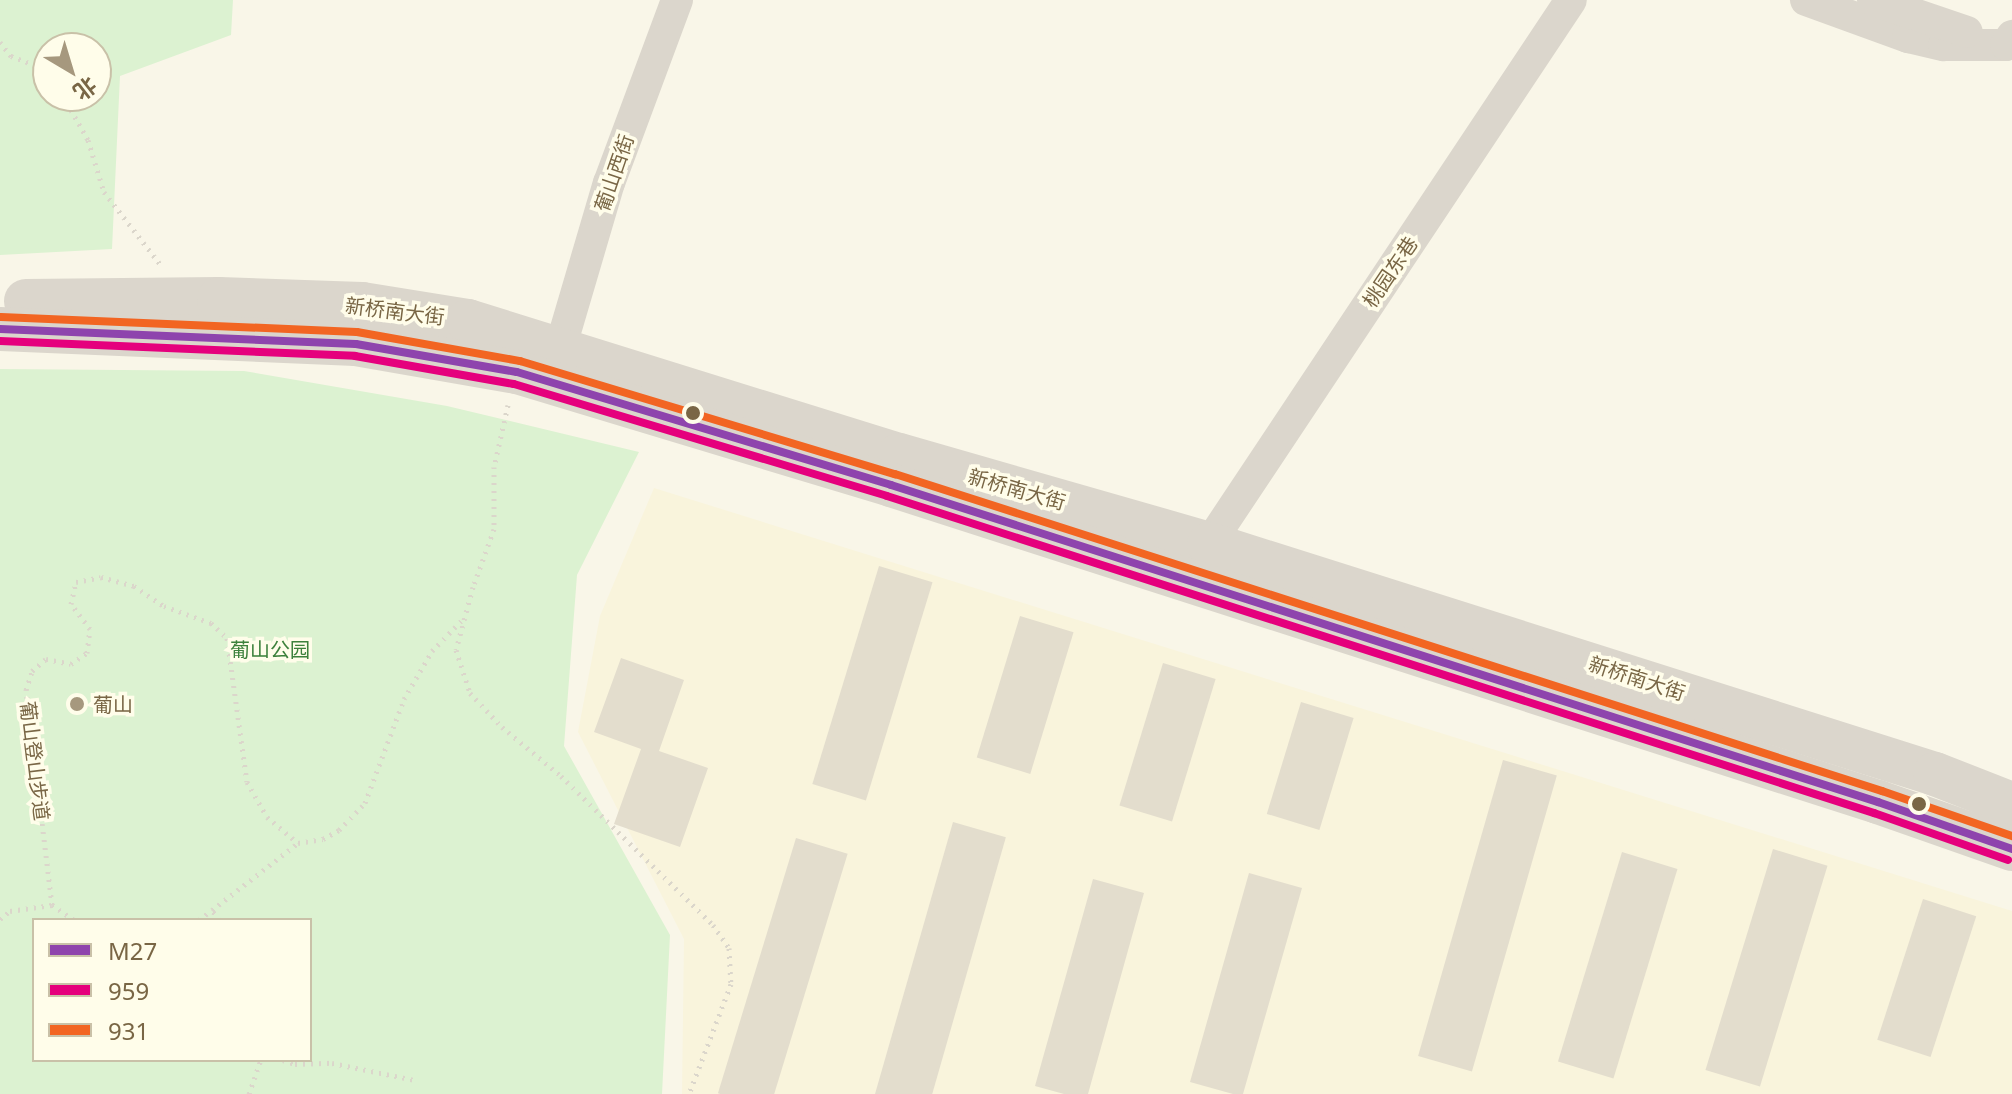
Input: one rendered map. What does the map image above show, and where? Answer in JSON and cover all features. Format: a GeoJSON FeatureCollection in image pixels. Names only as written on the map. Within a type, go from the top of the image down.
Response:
{"type":"FeatureCollection","features":[{"type":"Feature","properties":{"kind":"main road","name":"新桥南大街"},"geometry":{"type":"LineString","coordinates":[[0,301],[176,302],[219,299],[362,304],[468,321],[899,455],[1209,544],[1920,770],[2012,804]]}},
{"type":"Feature","properties":{"kind":"main road","name":"新桥南大街"},"geometry":{"type":"LineString","coordinates":[[0,329],[356,344],[517,372],[891,485],[1878,802],[2012,849]]}},
{"type":"Feature","properties":{"kind":"street","name":"葡山西街"},"geometry":{"type":"LineString","coordinates":[[560,349],[609,183],[677,0]]}},
{"type":"Feature","properties":{"kind":"street","name":"桃园东巷"},"geometry":{"type":"LineString","coordinates":[[1209,544],[1571,0]]}},
{"type":"Feature","properties":{"kind":"street"},"geometry":{"type":"LineString","coordinates":[[1806,0],[1908,37],[1944,45],[2010,42]]}},
{"type":"Feature","properties":{"kind":"street"},"geometry":{"type":"LineString","coordinates":[[1873,0],[2010,42]]}},
{"type":"Feature","properties":{"kind":"path"},"geometry":{"type":"LineString","coordinates":[[1,45],[11,56],[32,64]]}},
{"type":"Feature","properties":{"kind":"path"},"geometry":{"type":"LineString","coordinates":[[72,112],[88,140],[104,192],[159,261],[176,302]]}},
{"type":"Feature","properties":{"kind":"path"},"geometry":{"type":"LineString","coordinates":[[498,397],[523,406]]}},
{"type":"Feature","properties":{"kind":"path"},"geometry":{"type":"LineString","coordinates":[[509,401],[494,467],[494,529],[456,650],[470,693],[502,727],[561,776],[713,925],[729,948],[731,984],[689,1094]]}},
{"type":"Feature","properties":{"kind":"path","name":"葡山登山步道"},"geometry":{"type":"LineString","coordinates":[[52,905],[26,690],[32,671],[46,659],[71,664],[87,653],[90,629],[71,604],[76,582],[101,577],[134,586],[164,606],[211,623],[227,638],[247,782],[267,817],[298,843]]}},
{"type":"Feature","properties":{"kind":"path"},"geometry":{"type":"LineString","coordinates":[[202,918],[298,843],[323,839],[339,830],[365,803],[404,699],[432,651],[465,617]]}},
{"type":"Feature","properties":{"kind":"path"},"geometry":{"type":"LineString","coordinates":[[0,919],[10,911],[52,905],[71,918]]}},
{"type":"Feature","properties":{"kind":"path"},"geometry":{"type":"LineString","coordinates":[[212,910],[218,918]]}},
{"type":"Feature","properties":{"kind":"path"},"geometry":{"type":"LineString","coordinates":[[249,1094],[260,1062]]}},
{"type":"Feature","properties":{"kind":"path"},"geometry":{"type":"LineString","coordinates":[[289,1062],[332,1063],[415,1080]]}},
{"type":"Feature","properties":{"kind":"shaded area"},"geometry":{"type":"Polygon","coordinates":[[[654,488],[2012,911],[2012,1094],[682,1094],[684,939],[578,732],[600,616],[654,488]]]}},
{"type":"Feature","properties":{"kind":"green space"},"geometry":{"type":"Polygon","coordinates":[[[0,0],[233,0],[231,35],[120,76],[112,249],[0,255],[0,0]]]}},
{"type":"Feature","properties":{"kind":"green space","name":"葡山公园"},"geometry":{"type":"Polygon","coordinates":[[[0,369],[244,371],[447,406],[639,452],[577,575],[564,746],[670,935],[662,1094],[0,1094],[0,369]]]}},
{"type":"Feature","properties":{"kind":"building"},"geometry":{"type":"Polygon","coordinates":[[[879,566],[933,582],[866,800],[812,784],[879,566]]]}},
{"type":"Feature","properties":{"kind":"building"},"geometry":{"type":"Polygon","coordinates":[[[1020,616],[1074,632],[1030,774],[977,758],[1020,616]]]}},
{"type":"Feature","properties":{"kind":"building"},"geometry":{"type":"Polygon","coordinates":[[[621,658],[684,680],[659,751],[708,768],[680,847],[614,824],[641,749],[594,732],[621,658]]]}},
{"type":"Feature","properties":{"kind":"building"},"geometry":{"type":"Polygon","coordinates":[[[1163,663],[1216,679],[1172,822],[1119,805],[1163,663]]]}},
{"type":"Feature","properties":{"kind":"building"},"geometry":{"type":"Polygon","coordinates":[[[1301,702],[1354,718],[1319,830],[1267,814],[1301,702]]]}},
{"type":"Feature","properties":{"kind":"building"},"geometry":{"type":"Polygon","coordinates":[[[1503,760],[1557,775],[1472,1072],[1418,1056],[1503,760]]]}},
{"type":"Feature","properties":{"kind":"building"},"geometry":{"type":"Polygon","coordinates":[[[953,822],[1006,837],[932,1094],[875,1094],[953,822]]]}},
{"type":"Feature","properties":{"kind":"building"},"geometry":{"type":"Polygon","coordinates":[[[796,838],[848,854],[774,1094],[718,1093],[796,838]]]}},
{"type":"Feature","properties":{"kind":"building"},"geometry":{"type":"Polygon","coordinates":[[[1773,849],[1828,866],[1760,1087],[1705,1070],[1773,849]]]}},
{"type":"Feature","properties":{"kind":"building"},"geometry":{"type":"Polygon","coordinates":[[[1622,852],[1677,869],[1613,1078],[1558,1061],[1622,852]]]}},
{"type":"Feature","properties":{"kind":"building"},"geometry":{"type":"Polygon","coordinates":[[[1249,873],[1302,888],[1243,1094],[1233,1094],[1190,1082],[1249,873]]]}},
{"type":"Feature","properties":{"kind":"building"},"geometry":{"type":"Polygon","coordinates":[[[1093,879],[1144,893],[1088,1094],[1064,1094],[1035,1086],[1093,879]]]}},
{"type":"Feature","properties":{"kind":"building"},"geometry":{"type":"Polygon","coordinates":[[[1923,899],[1976,916],[1931,1057],[1877,1040],[1923,899]]]}},
{"type":"Feature","properties":{"kind":"transit line","name":"931"},"geometry":{"type":"LineString","coordinates":[[1,317],[357,332],[520,361],[895,474],[1882,791],[2012,836]]}},
{"type":"Feature","properties":{"kind":"transit line","name":"M27"},"geometry":{"type":"LineString","coordinates":[[0,329],[356,344],[517,372],[891,485],[1878,802],[2012,849]]}},
{"type":"Feature","properties":{"kind":"transit line","name":"959"},"geometry":{"type":"LineString","coordinates":[[0,341],[355,356],[514,384],[887,496],[1874,813],[2008,860]]}},
{"type":"Feature","properties":{"kind":"place","name":"葡山"},"geometry":{"type":"Point","coordinates":[77,704]}}]}
